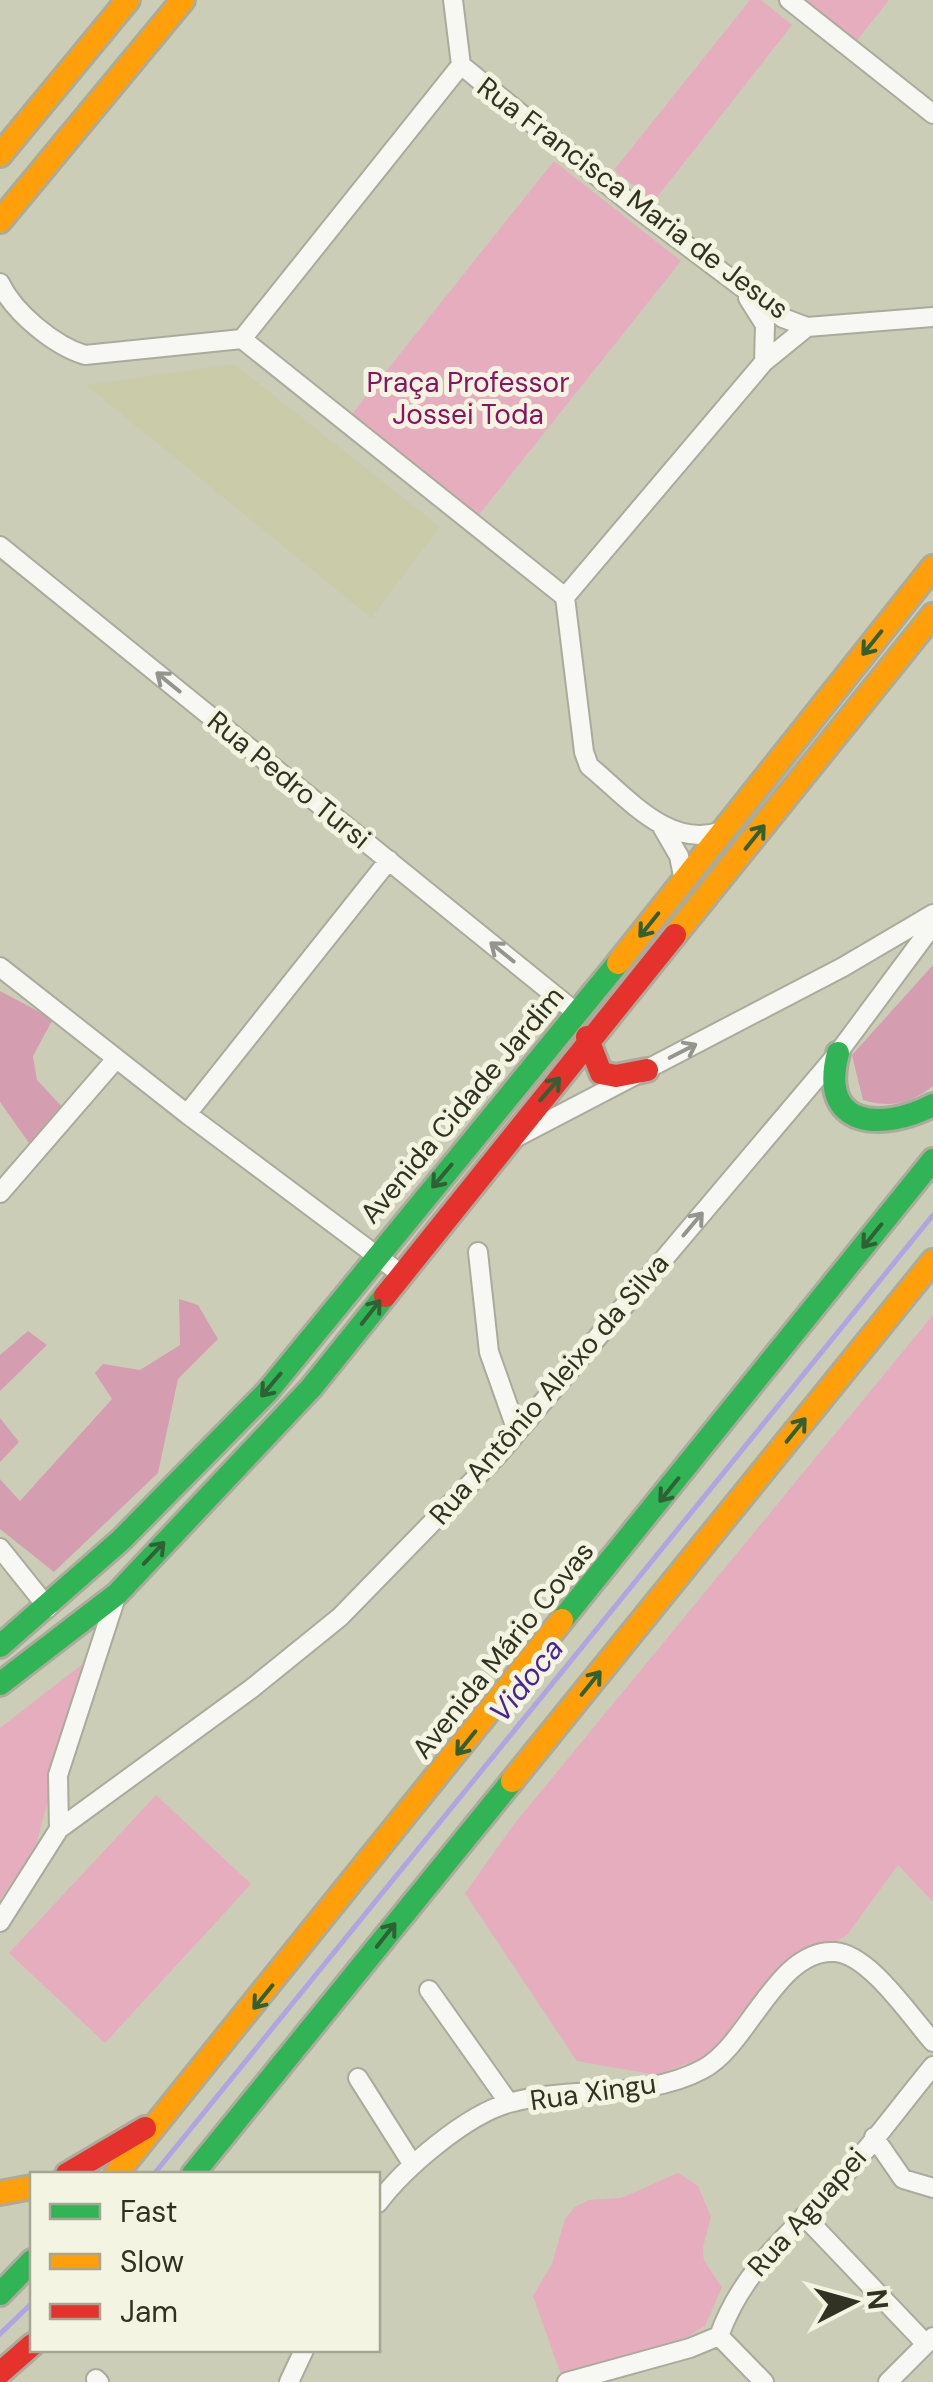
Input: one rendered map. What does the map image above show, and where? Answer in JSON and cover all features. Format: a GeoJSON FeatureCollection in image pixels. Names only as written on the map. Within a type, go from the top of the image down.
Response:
{"type":"FeatureCollection","features":[{"type":"Feature","properties":{"kind":"main road"},"geometry":{"type":"LineString","coordinates":[[0,154],[128,0]]}},
{"type":"Feature","properties":{"kind":"main road"},"geometry":{"type":"LineString","coordinates":[[0,222],[183,0]]}},
{"type":"Feature","properties":{"kind":"main road","name":"Avenida Cidade Jardim"},"geometry":{"type":"LineString","coordinates":[[0,1646],[48,1608],[266,1392],[376,1254],[578,1014],[933,567]]}},
{"type":"Feature","properties":{"kind":"main road","name":"Avenida Cidade Jardim"},"geometry":{"type":"LineString","coordinates":[[0,1684],[117,1594],[311,1388],[503,1144],[590,1044],[933,615]]}},
{"type":"Feature","properties":{"kind":"main road"},"geometry":{"type":"LineString","coordinates":[[578,1014],[596,1068],[608,1076],[647,1070]]}},
{"type":"Feature","properties":{"kind":"main road"},"geometry":{"type":"LineString","coordinates":[[838,1054],[834,1078],[837,1094],[856,1118],[868,1124],[886,1124],[933,1104]]}},
{"type":"Feature","properties":{"kind":"main road","name":"Avenida Mário Covas"},"geometry":{"type":"LineString","coordinates":[[118,2172],[176,2106],[933,1160]]}},
{"type":"Feature","properties":{"kind":"main road"},"geometry":{"type":"LineString","coordinates":[[195,2172],[933,1261]]}},
{"type":"Feature","properties":{"kind":"main road"},"geometry":{"type":"LineString","coordinates":[[70,2172],[176,2106]]}},
{"type":"Feature","properties":{"kind":"main road"},"geometry":{"type":"LineString","coordinates":[[0,2193],[30,2187]]}},
{"type":"Feature","properties":{"kind":"main road"},"geometry":{"type":"LineString","coordinates":[[0,2294],[30,2263]]}},
{"type":"Feature","properties":{"kind":"main road"},"geometry":{"type":"LineString","coordinates":[[0,2373],[30,2347]]}},
{"type":"Feature","properties":{"kind":"street","name":"Rua Francisca Maria de Jesus"},"geometry":{"type":"LineString","coordinates":[[454,0],[461,66],[784,318],[807,327],[931,314]]}},
{"type":"Feature","properties":{"kind":"street"},"geometry":{"type":"LineString","coordinates":[[790,0],[933,114]]}},
{"type":"Feature","properties":{"kind":"street"},"geometry":{"type":"LineString","coordinates":[[242,339],[461,66]]}},
{"type":"Feature","properties":{"kind":"street"},"geometry":{"type":"LineString","coordinates":[[0,283],[7,301],[68,350],[86,355],[242,339],[566,597],[584,752],[590,766],[661,824],[690,837],[722,831]]}},
{"type":"Feature","properties":{"kind":"street"},"geometry":{"type":"LineString","coordinates":[[740,287],[765,325],[764,362]]}},
{"type":"Feature","properties":{"kind":"street"},"geometry":{"type":"LineString","coordinates":[[566,597],[764,362],[807,327]]}},
{"type":"Feature","properties":{"kind":"street","name":"Rua Pedro Tursi"},"geometry":{"type":"LineString","coordinates":[[0,546],[578,1014]]}},
{"type":"Feature","properties":{"kind":"street"},"geometry":{"type":"LineString","coordinates":[[661,824],[679,856],[684,882]]}},
{"type":"Feature","properties":{"kind":"street"},"geometry":{"type":"LineString","coordinates":[[187,1114],[388,860]]}},
{"type":"Feature","properties":{"kind":"street"},"geometry":{"type":"LineString","coordinates":[[503,1144],[842,967],[933,914]]}},
{"type":"Feature","properties":{"kind":"street","name":"Rua Antônio Aleixo da Silva"},"geometry":{"type":"LineString","coordinates":[[59,1829],[251,1689],[340,1617],[517,1432],[838,1054],[933,925]]}},
{"type":"Feature","properties":{"kind":"street"},"geometry":{"type":"LineString","coordinates":[[2,972],[401,1274]]}},
{"type":"Feature","properties":{"kind":"street"},"geometry":{"type":"LineString","coordinates":[[0,1194],[116,1059]]}},
{"type":"Feature","properties":{"kind":"street"},"geometry":{"type":"LineString","coordinates":[[478,1252],[489,1352],[517,1432]]}},
{"type":"Feature","properties":{"kind":"street"},"geometry":{"type":"LineString","coordinates":[[0,1548],[48,1608]]}},
{"type":"Feature","properties":{"kind":"street"},"geometry":{"type":"LineString","coordinates":[[0,1922],[59,1829],[58,1775],[117,1594]]}},
{"type":"Feature","properties":{"kind":"street","name":"Rua Xingu"},"geometry":{"type":"LineString","coordinates":[[380,2201],[413,2165],[481,2115],[509,2103],[660,2084],[705,2068],[732,2048],[775,1986],[820,1952],[843,1953],[865,1964],[933,2042]]}},
{"type":"Feature","properties":{"kind":"street"},"geometry":{"type":"LineString","coordinates":[[428,1990],[509,2103]]}},
{"type":"Feature","properties":{"kind":"street","name":"Rua Aguapei"},"geometry":{"type":"LineString","coordinates":[[719,2336],[730,2305],[750,2272],[804,2216],[933,2066]]}},
{"type":"Feature","properties":{"kind":"street"},"geometry":{"type":"LineString","coordinates":[[358,2078],[413,2165]]}},
{"type":"Feature","properties":{"kind":"street"},"geometry":{"type":"LineString","coordinates":[[874,2137],[903,2179],[933,2188]]}},
{"type":"Feature","properties":{"kind":"street"},"geometry":{"type":"LineString","coordinates":[[804,2216],[929,2340],[888,2382]]}},
{"type":"Feature","properties":{"kind":"street"},"geometry":{"type":"LineString","coordinates":[[568,2382],[690,2348],[719,2336],[764,2382]]}},
{"type":"Feature","properties":{"kind":"street"},"geometry":{"type":"LineString","coordinates":[[289,2382],[303,2352]]}},
{"type":"Feature","properties":{"kind":"shaded area"},"geometry":{"type":"Polygon","coordinates":[[[234,364],[440,527],[371,618],[86,385],[234,364]]]}},
{"type":"Feature","properties":{"kind":"shaded area"},"geometry":{"type":"Polygon","coordinates":[[[933,965],[933,1086],[900,1103],[863,1100],[852,1055],[933,965]]]}},
{"type":"Feature","properties":{"kind":"shaded area"},"geometry":{"type":"Polygon","coordinates":[[[0,991],[53,1019],[33,1056],[37,1080],[66,1111],[29,1143],[0,1102],[0,991]]]}},
{"type":"Feature","properties":{"kind":"shaded area"},"geometry":{"type":"Polygon","coordinates":[[[179,1299],[198,1305],[218,1339],[178,1379],[158,1473],[54,1572],[0,1529],[0,1479],[20,1501],[112,1399],[95,1373],[103,1364],[140,1370],[180,1345],[179,1299]]]}},
{"type":"Feature","properties":{"kind":"shaded area"},"geometry":{"type":"Polygon","coordinates":[[[28,1331],[47,1345],[0,1391],[0,1355],[28,1331]]]}},
{"type":"Feature","properties":{"kind":"shaded area"},"geometry":{"type":"Polygon","coordinates":[[[0,1418],[19,1442],[0,1462],[0,1418]]]}},
{"type":"Feature","properties":{"kind":"green space"},"geometry":{"type":"Polygon","coordinates":[[[750,0],[761,0],[792,25],[654,201],[614,170],[750,0]]]}},
{"type":"Feature","properties":{"kind":"green space"},"geometry":{"type":"Polygon","coordinates":[[[801,0],[889,0],[855,43],[801,0]]]}},
{"type":"Feature","properties":{"kind":"green space","name":"Praça Professor Jossei Toda"},"geometry":{"type":"Polygon","coordinates":[[[554,161],[681,261],[478,516],[352,414],[554,161]]]}},
{"type":"Feature","properties":{"kind":"green space"},"geometry":{"type":"Polygon","coordinates":[[[933,1315],[933,1902],[898,1865],[847,1935],[765,1982],[710,2055],[656,2075],[577,2061],[465,1893],[515,1823],[933,1315]]]}},
{"type":"Feature","properties":{"kind":"green space"},"geometry":{"type":"Polygon","coordinates":[[[85,1662],[35,1849],[0,1900],[0,1728],[85,1662]]]}},
{"type":"Feature","properties":{"kind":"green space"},"geometry":{"type":"Polygon","coordinates":[[[156,1795],[251,1884],[105,2043],[9,1953],[156,1795]]]}},
{"type":"Feature","properties":{"kind":"green space"},"geometry":{"type":"Polygon","coordinates":[[[678,2173],[698,2186],[711,2217],[703,2255],[722,2287],[705,2326],[679,2342],[561,2375],[533,2296],[552,2264],[565,2219],[575,2207],[589,2200],[621,2198],[678,2173]]]}},
{"type":"Feature","properties":{"kind":"waterway","name":"Vidoca"},"geometry":{"type":"LineString","coordinates":[[156,2172],[933,1215]]}},
{"type":"Feature","properties":{"kind":"waterway","name":"Vidoca"},"geometry":{"type":"LineString","coordinates":[[0,2334],[30,2305]]}},
{"type":"Feature","properties":{"kind":"traffic: fast"},"geometry":{"type":"LineString","coordinates":[[0,1646],[121,1540],[267,1392],[618,963]]}},
{"type":"Feature","properties":{"kind":"traffic: fast"},"geometry":{"type":"LineString","coordinates":[[838,1053],[834,1078],[837,1097],[846,1110],[859,1117],[894,1119],[933,1105]]}},
{"type":"Feature","properties":{"kind":"traffic: fast"},"geometry":{"type":"LineString","coordinates":[[562,1620],[933,1160]]}},
{"type":"Feature","properties":{"kind":"traffic: fast"},"geometry":{"type":"LineString","coordinates":[[0,1684],[117,1594],[311,1388],[385,1296]]}},
{"type":"Feature","properties":{"kind":"traffic: fast"},"geometry":{"type":"LineString","coordinates":[[195,2172],[512,1781]]}},
{"type":"Feature","properties":{"kind":"traffic: fast"},"geometry":{"type":"LineString","coordinates":[[0,2294],[30,2263]]}},
{"type":"Feature","properties":{"kind":"traffic: slow"},"geometry":{"type":"LineString","coordinates":[[0,155],[128,0]]}},
{"type":"Feature","properties":{"kind":"traffic: slow"},"geometry":{"type":"LineString","coordinates":[[0,221],[183,0]]}},
{"type":"Feature","properties":{"kind":"traffic: slow"},"geometry":{"type":"LineString","coordinates":[[618,963],[933,567]]}},
{"type":"Feature","properties":{"kind":"traffic: slow"},"geometry":{"type":"LineString","coordinates":[[675,935],[933,615]]}},
{"type":"Feature","properties":{"kind":"traffic: slow"},"geometry":{"type":"LineString","coordinates":[[512,1781],[933,1261]]}},
{"type":"Feature","properties":{"kind":"traffic: slow"},"geometry":{"type":"LineString","coordinates":[[118,2172],[562,1620]]}},
{"type":"Feature","properties":{"kind":"traffic: slow"},"geometry":{"type":"LineString","coordinates":[[0,2193],[30,2187]]}},
{"type":"Feature","properties":{"kind":"traffic: jam"},"geometry":{"type":"LineString","coordinates":[[385,1296],[675,935]]}},
{"type":"Feature","properties":{"kind":"traffic: jam"},"geometry":{"type":"LineString","coordinates":[[587,1037],[601,1073],[616,1076],[647,1070]]}},
{"type":"Feature","properties":{"kind":"traffic: jam"},"geometry":{"type":"LineString","coordinates":[[70,2172],[145,2128]]}},
{"type":"Feature","properties":{"kind":"traffic: jam"},"geometry":{"type":"LineString","coordinates":[[0,2373],[30,2347]]}}]}
